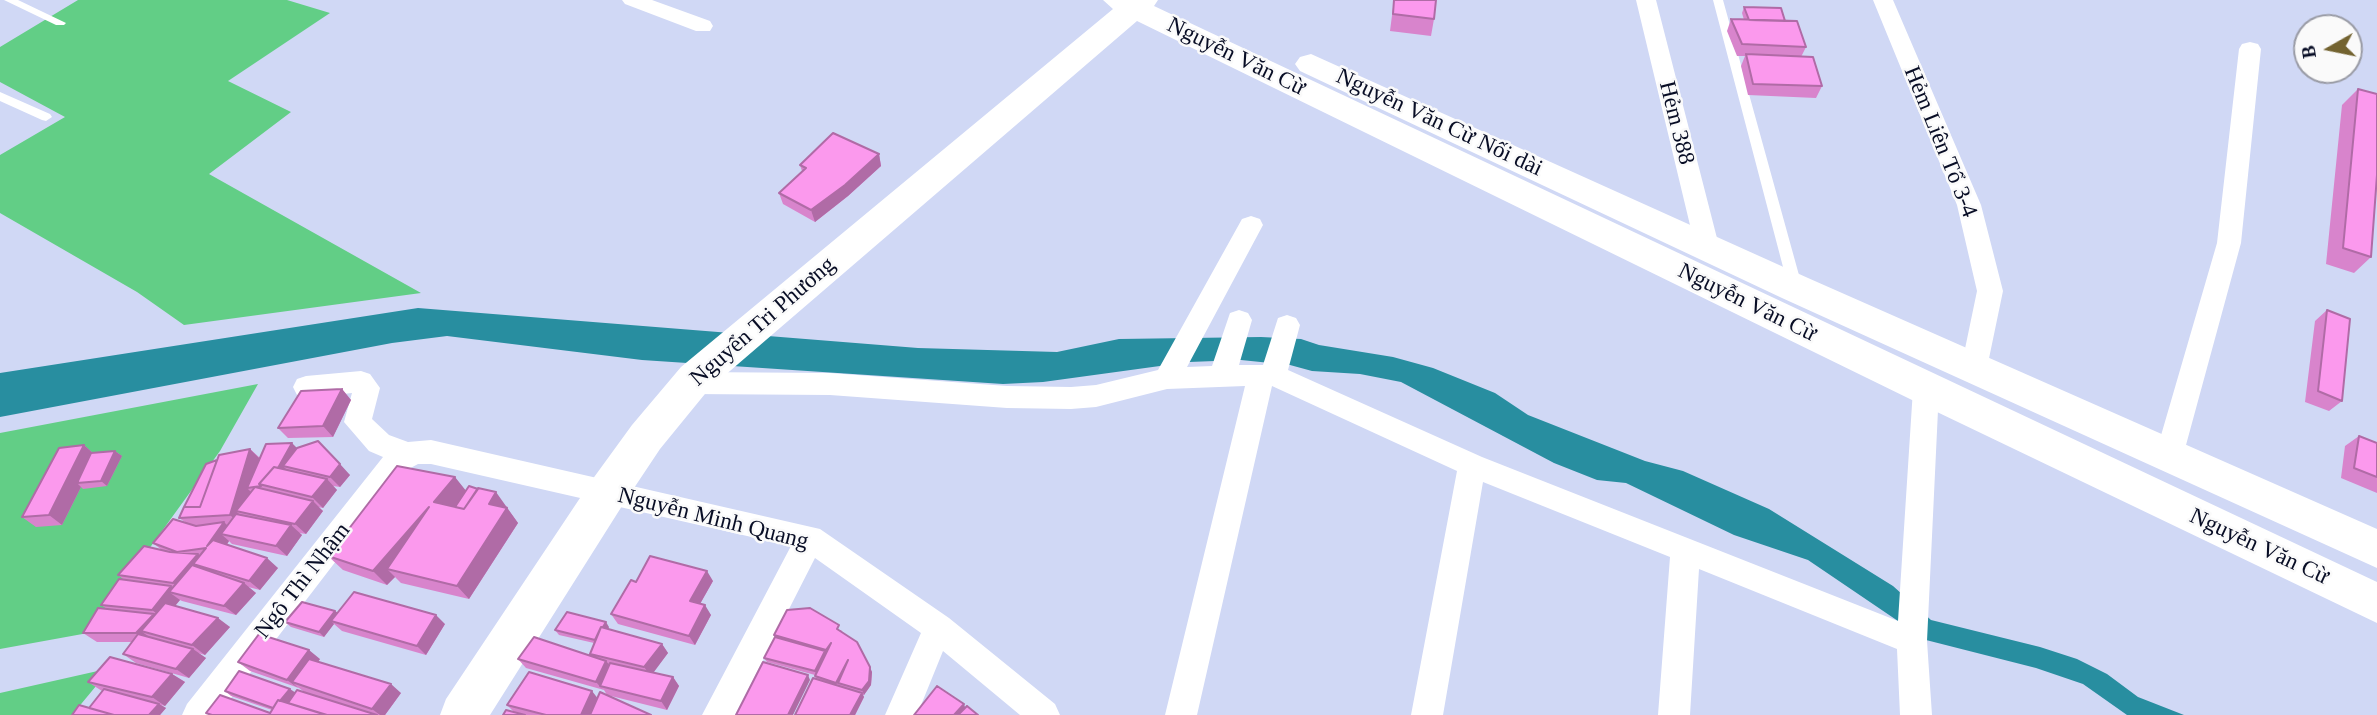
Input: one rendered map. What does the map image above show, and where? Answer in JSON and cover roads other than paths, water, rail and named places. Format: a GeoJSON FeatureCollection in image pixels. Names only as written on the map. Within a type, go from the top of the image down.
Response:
{"type":"FeatureCollection","features":[{"type":"Feature","properties":{"kind":"main road","name":"Nguyễn Văn Cừ Nối dài"},"geometry":{"type":"LineString","coordinates":[[1172,0],[1707,246]]}},
{"type":"Feature","properties":{"kind":"main road","name":"Nguyễn Văn Cừ"},"geometry":{"type":"LineString","coordinates":[[1132,2],[1926,389],[2377,603]]}},
{"type":"Feature","properties":{"kind":"main road","name":"Nguyển Tri Phương"},"geometry":{"type":"LineString","coordinates":[[463,715],[607,493],[646,438],[693,380],[1132,2]]}},
{"type":"Feature","properties":{"kind":"main road","name":"Nguyễn Văn Cừ"},"geometry":{"type":"LineString","coordinates":[[1707,246],[2377,549]]}},
{"type":"Feature","properties":{"kind":"street"},"geometry":{"type":"LineString","coordinates":[[632,0],[703,26]]}},
{"type":"Feature","properties":{"kind":"street","name":"Hẻm 388"},"geometry":{"type":"LineString","coordinates":[[1646,0],[1707,246]]}},
{"type":"Feature","properties":{"kind":"street","name":"Hẻm Liên Tổ 3-4"},"geometry":{"type":"LineString","coordinates":[[1883,0],[1969,205],[1975,229],[1990,291],[1974,368]]}},
{"type":"Feature","properties":{"kind":"street"},"geometry":{"type":"LineString","coordinates":[[2169,456],[2229,243],[2250,49]]}},
{"type":"Feature","properties":{"kind":"street"},"geometry":{"type":"LineString","coordinates":[[1169,373],[1251,225]]}},
{"type":"Feature","properties":{"kind":"street"},"geometry":{"type":"LineString","coordinates":[[1224,371],[1237,328]]}},
{"type":"Feature","properties":{"kind":"street"},"geometry":{"type":"LineString","coordinates":[[1181,715],[1270,373],[1285,330]]}},
{"type":"Feature","properties":{"kind":"street"},"geometry":{"type":"LineString","coordinates":[[693,380],[830,384],[1007,397],[1071,398],[1096,396],[1169,373],[1270,373],[1472,464],[1685,552],[1912,639]]}},
{"type":"Feature","properties":{"kind":"street"},"geometry":{"type":"LineString","coordinates":[[306,387],[361,382],[367,388],[358,422],[379,443],[411,454]]}},
{"type":"Feature","properties":{"kind":"street"},"geometry":{"type":"LineString","coordinates":[[1916,715],[1912,639],[1926,389]]}},
{"type":"Feature","properties":{"kind":"street","name":"Nguyễn Minh Quang"},"geometry":{"type":"LineString","coordinates":[[411,454],[430,452],[810,538],[938,628],[1044,715]]}},
{"type":"Feature","properties":{"kind":"street","name":"Ngô Thì Nhậm"},"geometry":{"type":"LineString","coordinates":[[198,715],[395,463],[411,454]]}},
{"type":"Feature","properties":{"kind":"street"},"geometry":{"type":"LineString","coordinates":[[1427,715],[1472,464]]}},
{"type":"Feature","properties":{"kind":"street"},"geometry":{"type":"LineString","coordinates":[[718,715],[810,538]]}},
{"type":"Feature","properties":{"kind":"street"},"geometry":{"type":"LineString","coordinates":[[1674,715],[1685,552]]}},
{"type":"Feature","properties":{"kind":"street"},"geometry":{"type":"LineString","coordinates":[[901,715],[938,628]]}},
{"type":"Feature","properties":{"kind":"lane"},"geometry":{"type":"LineString","coordinates":[[9,0],[60,23]]}},
{"type":"Feature","properties":{"kind":"lane"},"geometry":{"type":"LineString","coordinates":[[1718,0],[1796,288]]}},
{"type":"Feature","properties":{"kind":"lane"},"geometry":{"type":"LineString","coordinates":[[0,96],[46,117]]}},
{"type":"Feature","properties":{"kind":"water"},"geometry":{"type":"Polygon","coordinates":[[[418,308],[918,348],[1057,352],[1119,339],[1261,337],[1301,339],[1319,345],[1393,357],[1433,368],[1495,393],[1528,415],[1645,461],[1683,471],[1769,509],[1893,586],[1931,620],[2077,659],[2107,674],[2138,697],[2184,715],[2127,715],[2083,684],[2036,668],[1926,640],[1808,560],[1734,535],[1626,483],[1597,480],[1554,463],[1401,382],[1360,374],[1312,371],[1290,365],[1241,360],[1189,362],[1043,382],[1003,384],[642,360],[447,336],[392,343],[0,417],[0,373],[418,308]]]}}]}
